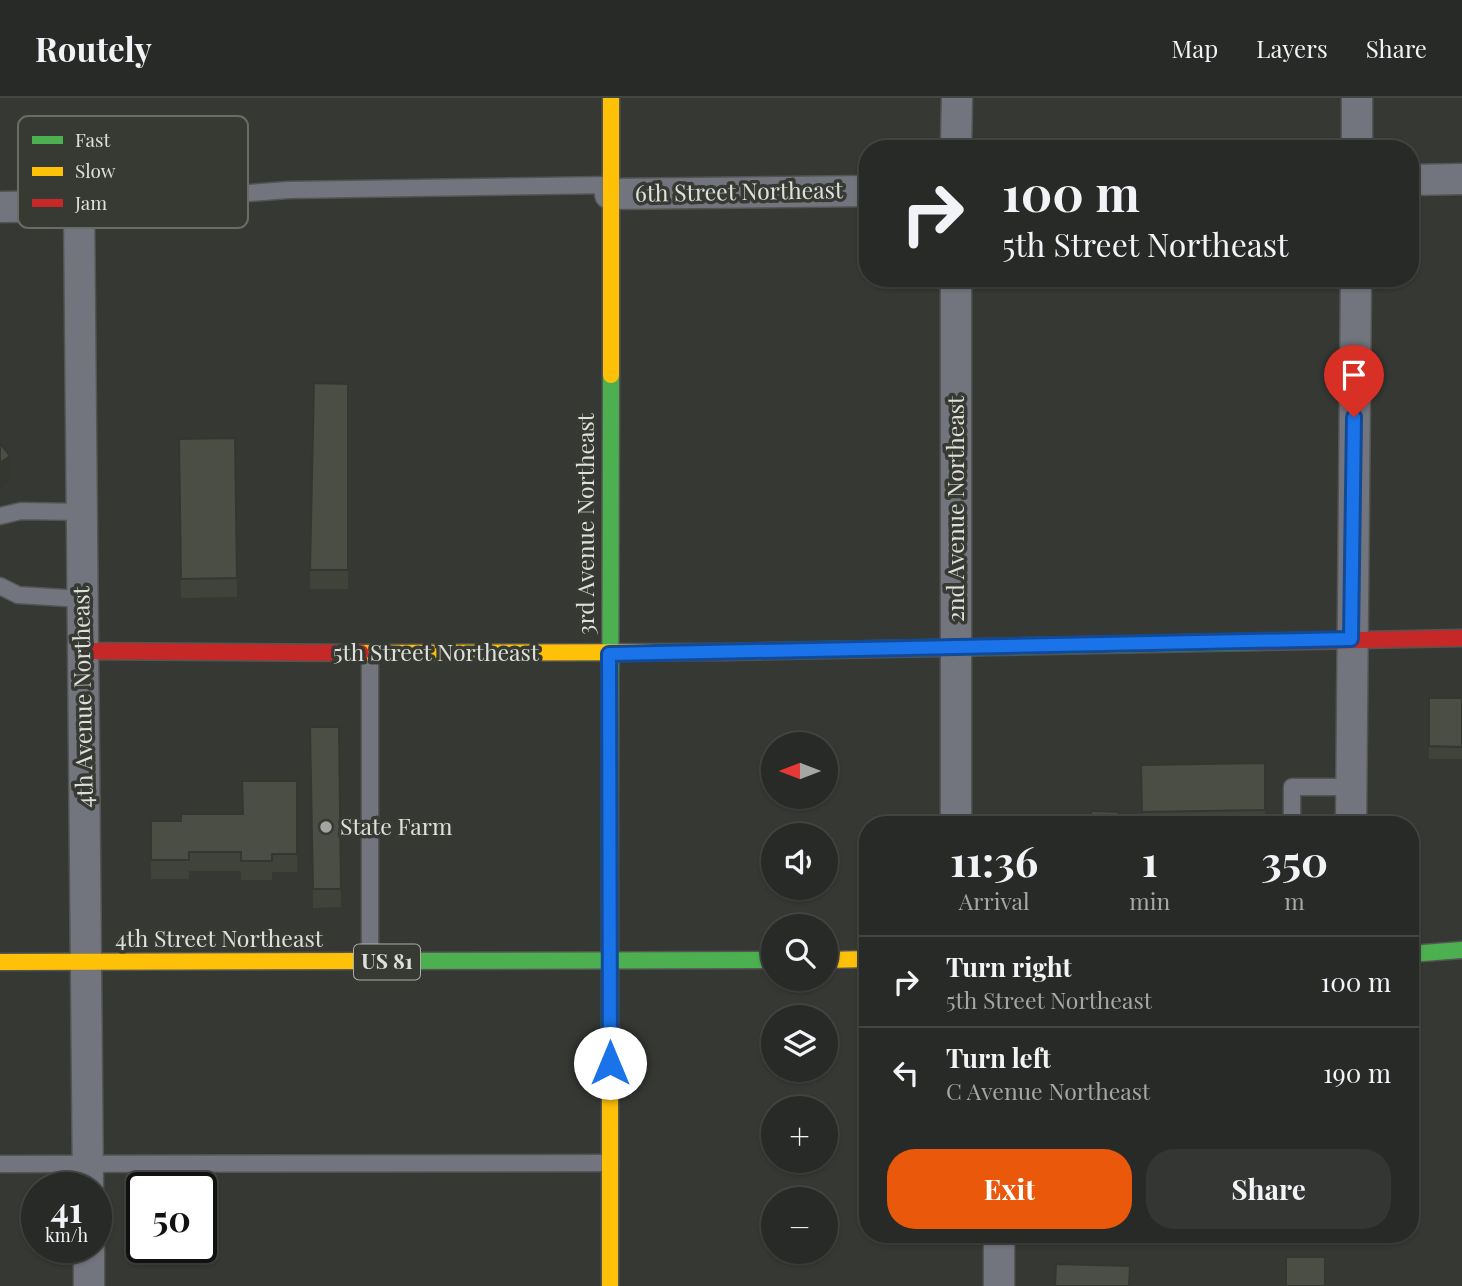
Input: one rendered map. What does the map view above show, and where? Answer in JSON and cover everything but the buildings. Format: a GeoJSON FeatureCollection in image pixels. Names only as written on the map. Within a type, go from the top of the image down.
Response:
{"type":"FeatureCollection","features":[{"type":"Feature","properties":{"kind":"street","name":"3rd Avenue Northeast"},"geometry":{"type":"LineString","coordinates":[[610,1286],[611,98]]}},
{"type":"Feature","properties":{"kind":"street"},"geometry":{"type":"LineString","coordinates":[[956,140],[957,98]]}},
{"type":"Feature","properties":{"kind":"street"},"geometry":{"type":"LineString","coordinates":[[1357,98],[1357,140]]}},
{"type":"Feature","properties":{"kind":"street"},"geometry":{"type":"LineString","coordinates":[[1419,180],[1462,179]]}},
{"type":"Feature","properties":{"kind":"street","name":"6th Street Northeast"},"geometry":{"type":"LineString","coordinates":[[610,190],[859,191]]}},
{"type":"Feature","properties":{"kind":"street"},"geometry":{"type":"LineString","coordinates":[[0,207],[18,207]]}},
{"type":"Feature","properties":{"kind":"street","name":"4th Avenue Northeast"},"geometry":{"type":"LineString","coordinates":[[79,228],[88,1172]]}},
{"type":"Feature","properties":{"kind":"street","name":"2nd Avenue Northeast"},"geometry":{"type":"LineString","coordinates":[[956,287],[956,816]]}},
{"type":"Feature","properties":{"kind":"street"},"geometry":{"type":"LineString","coordinates":[[1350,816],[1356,287]]}},
{"type":"Feature","properties":{"kind":"street","name":"5th Street Northeast"},"geometry":{"type":"LineString","coordinates":[[82,651],[609,654],[1462,638]]}},
{"type":"Feature","properties":{"kind":"street"},"geometry":{"type":"LineString","coordinates":[[1419,953],[1462,950]]}},
{"type":"Feature","properties":{"kind":"street"},"geometry":{"type":"LineString","coordinates":[[838,960],[859,959]]}},
{"type":"Feature","properties":{"kind":"street","name":"4th Street Northeast"},"geometry":{"type":"LineString","coordinates":[[0,962],[761,960]]}},
{"type":"Feature","properties":{"kind":"street"},"geometry":{"type":"LineString","coordinates":[[999,1243],[999,1286]]}},
{"type":"Feature","properties":{"kind":"street"},"geometry":{"type":"LineString","coordinates":[[89,1263],[89,1286]]}},
{"type":"Feature","properties":{"kind":"lane"},"geometry":{"type":"LineString","coordinates":[[248,193],[288,190],[610,190]]}},
{"type":"Feature","properties":{"kind":"lane"},"geometry":{"type":"LineString","coordinates":[[0,516],[22,511],[81,512]]}},
{"type":"Feature","properties":{"kind":"lane"},"geometry":{"type":"LineString","coordinates":[[0,586],[18,595],[82,599]]}},
{"type":"Feature","properties":{"kind":"lane"},"geometry":{"type":"LineString","coordinates":[[370,653],[370,962]]}},
{"type":"Feature","properties":{"kind":"lane"},"geometry":{"type":"LineString","coordinates":[[1292,816],[1292,787],[1351,787]]}},
{"type":"Feature","properties":{"kind":"lane"},"geometry":{"type":"LineString","coordinates":[[112,1175],[610,1163]]}},
{"type":"Feature","properties":{"kind":"lane"},"geometry":{"type":"LineString","coordinates":[[0,1164],[59,1172]]}},
{"type":"Feature","properties":{"kind":"traffic: fast"},"geometry":{"type":"LineString","coordinates":[[610,828],[611,375]]}},
{"type":"Feature","properties":{"kind":"traffic: fast"},"geometry":{"type":"LineString","coordinates":[[725,652],[1257,642]]}},
{"type":"Feature","properties":{"kind":"traffic: fast"},"geometry":{"type":"LineString","coordinates":[[1419,953],[1462,950]]}},
{"type":"Feature","properties":{"kind":"traffic: fast"},"geometry":{"type":"LineString","coordinates":[[362,961],[761,960]]}},
{"type":"Feature","properties":{"kind":"traffic: slow"},"geometry":{"type":"LineString","coordinates":[[611,98],[611,375]]}},
{"type":"Feature","properties":{"kind":"traffic: slow"},"geometry":{"type":"LineString","coordinates":[[361,653],[725,652]]}},
{"type":"Feature","properties":{"kind":"traffic: slow"},"geometry":{"type":"LineString","coordinates":[[610,828],[610,1286]]}},
{"type":"Feature","properties":{"kind":"traffic: slow"},"geometry":{"type":"LineString","coordinates":[[838,960],[859,959]]}},
{"type":"Feature","properties":{"kind":"traffic: slow"},"geometry":{"type":"LineString","coordinates":[[0,962],[362,961]]}},
{"type":"Feature","properties":{"kind":"traffic: jam"},"geometry":{"type":"LineString","coordinates":[[1257,642],[1462,638]]}},
{"type":"Feature","properties":{"kind":"traffic: jam"},"geometry":{"type":"LineString","coordinates":[[82,651],[361,653]]}},
{"type":"Feature","properties":{"kind":"place","name":"State Farm"},"geometry":{"type":"Point","coordinates":[326,827]}},
{"type":"Feature","properties":{"kind":"route"},"geometry":{"type":"LineString","coordinates":[[610,1063],[609,654],[1351,639],[1354,417]]}}]}
